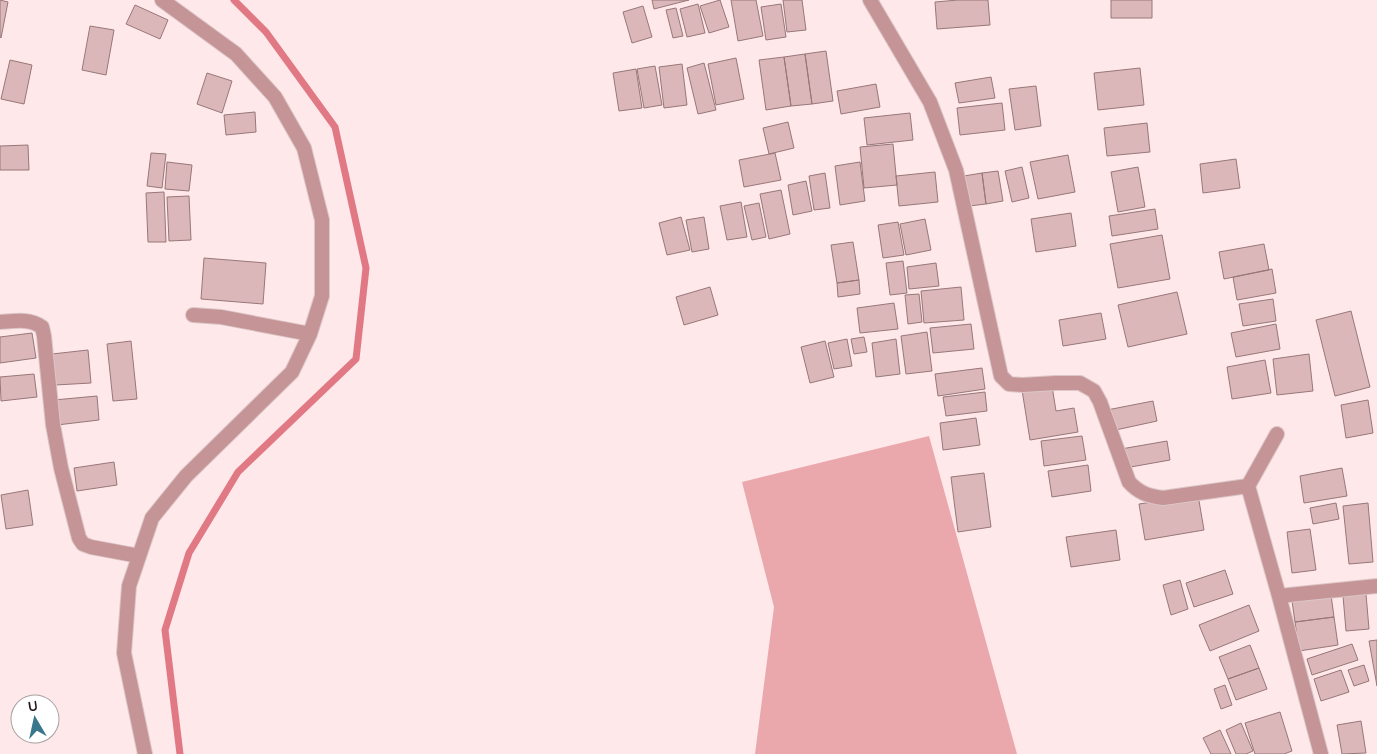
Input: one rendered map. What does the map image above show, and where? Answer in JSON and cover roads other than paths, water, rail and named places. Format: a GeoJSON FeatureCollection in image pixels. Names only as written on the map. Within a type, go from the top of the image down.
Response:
{"type":"FeatureCollection","features":[{"type":"Feature","properties":{"kind":"street"},"geometry":{"type":"LineString","coordinates":[[144,754],[124,653],[129,586],[152,518],[186,476],[292,372],[310,334],[322,296],[322,220],[304,148],[275,97],[236,54],[162,0]]}},
{"type":"Feature","properties":{"kind":"street"},"geometry":{"type":"LineString","coordinates":[[870,0],[930,102],[956,170],[1001,376],[1009,384],[1080,383],[1094,391],[1100,402],[1129,482],[1137,490],[1149,496],[1163,498],[1248,486]]}},
{"type":"Feature","properties":{"kind":"street"},"geometry":{"type":"LineString","coordinates":[[193,316],[221,317],[310,334]]}},
{"type":"Feature","properties":{"kind":"street"},"geometry":{"type":"LineString","coordinates":[[0,322],[23,320],[35,322],[42,326],[53,426],[61,468],[79,538],[83,544],[91,547],[139,556]]}},
{"type":"Feature","properties":{"kind":"street"},"geometry":{"type":"LineString","coordinates":[[1277,434],[1248,486],[1321,754]]}},
{"type":"Feature","properties":{"kind":"street"},"geometry":{"type":"LineString","coordinates":[[1279,596],[1377,586]]}},
{"type":"Feature","properties":{"kind":"waterway"},"geometry":{"type":"LineString","coordinates":[[180,754],[165,630],[189,553],[238,472],[356,359],[366,268],[335,127],[266,32],[234,0]]}}]}
